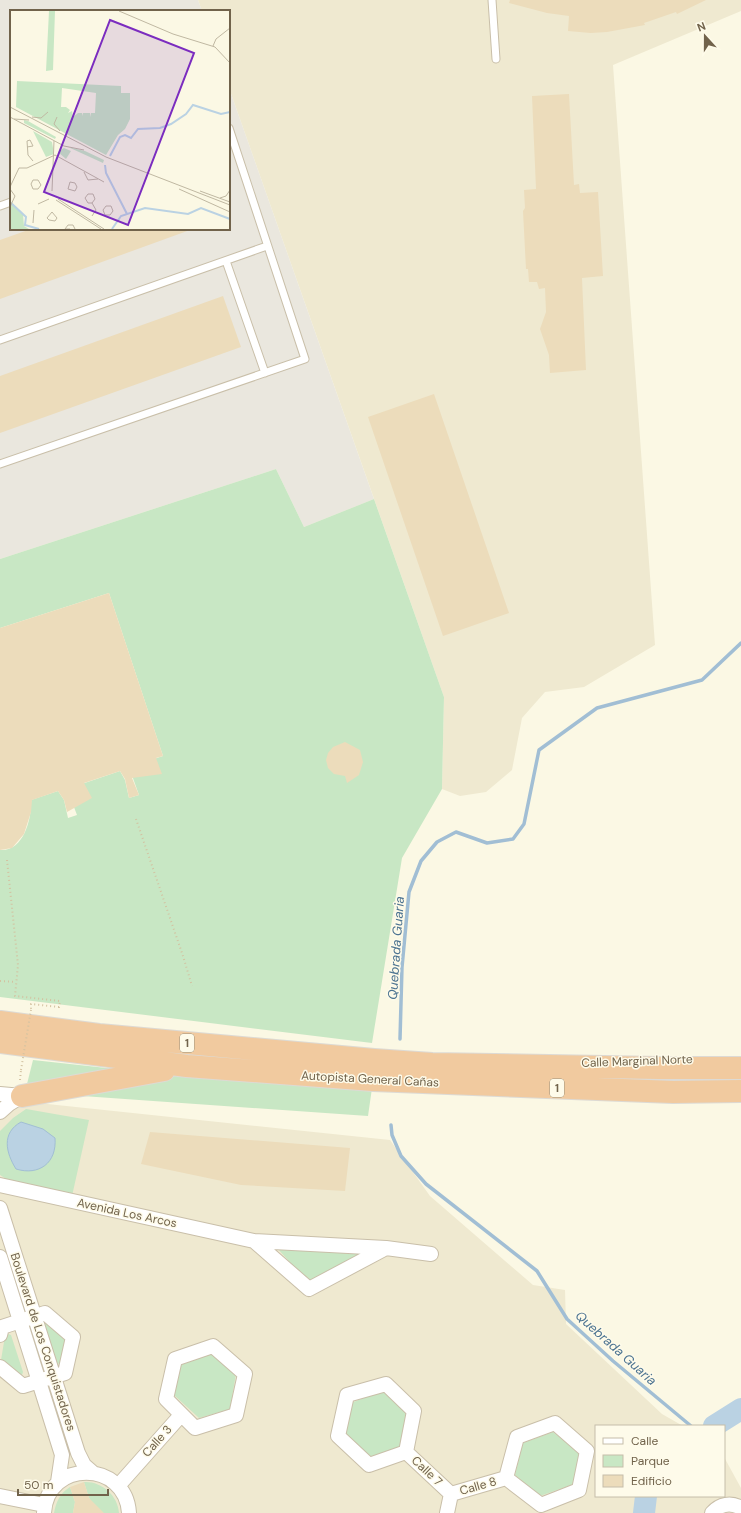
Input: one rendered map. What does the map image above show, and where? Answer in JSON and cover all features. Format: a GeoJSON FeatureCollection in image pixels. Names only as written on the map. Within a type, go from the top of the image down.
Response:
{"type":"FeatureCollection","features":[{"type":"Feature","properties":{"kind":"highway"},"geometry":{"type":"LineString","coordinates":[[0,1012],[19,1017],[374,1060]]}},
{"type":"Feature","properties":{"kind":"highway","name":"Autopista General Cañas"},"geometry":{"type":"LineString","coordinates":[[0,1022],[100,1035],[374,1060],[533,1066],[741,1068]]}},
{"type":"Feature","properties":{"kind":"highway","name":"Autopista General Cañas"},"geometry":{"type":"LineString","coordinates":[[0,1042],[188,1066],[431,1083],[673,1092],[741,1091]]}},
{"type":"Feature","properties":{"kind":"highway"},"geometry":{"type":"LineString","coordinates":[[21,1089],[188,1066]]}},
{"type":"Feature","properties":{"kind":"street","name":"Calle Marginal Norte"},"geometry":{"type":"LineString","coordinates":[[533,1066],[653,1058],[741,1058]]}},
{"type":"Feature","properties":{"kind":"street"},"geometry":{"type":"LineString","coordinates":[[0,1094],[21,1089]]}},
{"type":"Feature","properties":{"kind":"street"},"geometry":{"type":"LineString","coordinates":[[0,1112],[9,1104],[21,1089]]}},
{"type":"Feature","properties":{"kind":"street","name":"Avenida Los Arcos"},"geometry":{"type":"LineString","coordinates":[[0,1185],[254,1241],[386,1248],[431,1254]]}},
{"type":"Feature","properties":{"kind":"street","name":"Boulevard de Los Conquistadores"},"geometry":{"type":"LineString","coordinates":[[0,1208],[78,1453],[84,1465],[92,1472]]}},
{"type":"Feature","properties":{"kind":"street","name":"Avenida Los Arcos"},"geometry":{"type":"LineString","coordinates":[[254,1241],[310,1289],[386,1248]]}},
{"type":"Feature","properties":{"kind":"street","name":"Boulevard de Los Conquistadores"},"geometry":{"type":"LineString","coordinates":[[0,1257],[62,1455],[58,1482]]}},
{"type":"Feature","properties":{"kind":"street"},"geometry":{"type":"LineString","coordinates":[[0,1335],[2,1327],[45,1313],[73,1337],[65,1373],[23,1386],[0,1367]]}},
{"type":"Feature","properties":{"kind":"street"},"geometry":{"type":"LineString","coordinates":[[213,1346],[244,1374],[236,1415],[195,1428],[181,1415],[166,1399],[175,1359],[213,1346]]}},
{"type":"Feature","properties":{"kind":"street"},"geometry":{"type":"LineString","coordinates":[[386,1384],[414,1411],[406,1452],[368,1466],[338,1436],[347,1395],[386,1384]]}},
{"type":"Feature","properties":{"kind":"street","name":"Calle 3"},"geometry":{"type":"LineString","coordinates":[[118,1486],[181,1415]]}},
{"type":"Feature","properties":{"kind":"street"},"geometry":{"type":"LineString","coordinates":[[556,1423],[587,1451],[580,1490],[540,1505],[506,1478],[518,1437],[556,1423]]}},
{"type":"Feature","properties":{"kind":"street","name":"Calle 7"},"geometry":{"type":"LineString","coordinates":[[406,1452],[451,1494],[447,1513]]}},
{"type":"Feature","properties":{"kind":"street"},"geometry":{"type":"LineString","coordinates":[[0,1496],[44,1509],[50,1493],[58,1482],[74,1474],[92,1472],[106,1477],[118,1486],[125,1495],[129,1513]]}},
{"type":"Feature","properties":{"kind":"street","name":"Calle 8"},"geometry":{"type":"LineString","coordinates":[[451,1494],[506,1478]]}},
{"type":"Feature","properties":{"kind":"street"},"geometry":{"type":"LineString","coordinates":[[712,1513],[718,1507],[725,1504],[732,1504],[741,1508]]}},
{"type":"Feature","properties":{"kind":"lane"},"geometry":{"type":"LineString","coordinates":[[492,0],[496,59]]}},
{"type":"Feature","properties":{"kind":"lane"},"geometry":{"type":"LineString","coordinates":[[0,464],[305,359],[230,131]]}},
{"type":"Feature","properties":{"kind":"lane"},"geometry":{"type":"LineString","coordinates":[[0,206],[10,202]]}},
{"type":"Feature","properties":{"kind":"lane"},"geometry":{"type":"LineString","coordinates":[[0,340],[267,246]]}},
{"type":"Feature","properties":{"kind":"lane"},"geometry":{"type":"LineString","coordinates":[[226,261],[265,373]]}},
{"type":"Feature","properties":{"kind":"path"},"geometry":{"type":"LineString","coordinates":[[136,819],[184,956],[192,986]]}},
{"type":"Feature","properties":{"kind":"path"},"geometry":{"type":"LineString","coordinates":[[7,860],[18,965],[15,996],[60,1001],[59,1007],[31,1004],[21,1070],[21,1089]]}},
{"type":"Feature","properties":{"kind":"path"},"geometry":{"type":"LineString","coordinates":[[0,981],[16,982]]}},
{"type":"Feature","properties":{"kind":"shaded area"},"geometry":{"type":"Polygon","coordinates":[[[0,0],[198,0],[202,10],[10,10],[10,230],[230,230],[230,91],[374,499],[304,527],[276,469],[0,559],[0,0]]]}},
{"type":"Feature","properties":{"kind":"shaded area"},"geometry":{"type":"Polygon","coordinates":[[[198,0],[741,0],[741,11],[613,65],[655,645],[584,687],[545,692],[522,718],[512,770],[486,792],[460,796],[442,789],[444,697],[230,91],[230,10],[202,10],[198,0]]]}},
{"type":"Feature","properties":{"kind":"shaded area"},"geometry":{"type":"Polygon","coordinates":[[[0,1099],[390,1140],[430,1196],[533,1285],[565,1290],[566,1324],[662,1414],[681,1425],[595,1425],[595,1497],[725,1497],[725,1459],[741,1488],[741,1513],[0,1513],[0,1099]]]}},
{"type":"Feature","properties":{"kind":"green space"},"geometry":{"type":"Polygon","coordinates":[[[276,469],[304,527],[374,499],[444,697],[442,789],[402,858],[372,1043],[0,997],[0,850],[15,846],[21,840],[30,816],[31,800],[58,791],[64,800],[68,818],[77,815],[67,789],[120,771],[125,780],[129,798],[139,795],[129,767],[163,756],[109,593],[0,628],[0,559],[276,469]]]}},
{"type":"Feature","properties":{"kind":"green space"},"geometry":{"type":"Polygon","coordinates":[[[33,1060],[134,1071],[26,1088],[33,1060]]]}},
{"type":"Feature","properties":{"kind":"green space"},"geometry":{"type":"Polygon","coordinates":[[[196,1074],[372,1088],[368,1116],[54,1094],[152,1078],[196,1074]]]}},
{"type":"Feature","properties":{"kind":"green space"},"geometry":{"type":"Polygon","coordinates":[[[26,1109],[89,1120],[72,1196],[11,1182],[0,1175],[0,1131],[13,1118],[26,1109]]]}},
{"type":"Feature","properties":{"kind":"green space"},"geometry":{"type":"Polygon","coordinates":[[[278,1249],[359,1254],[311,1281],[304,1278],[278,1249]]]}},
{"type":"Feature","properties":{"kind":"green space"},"geometry":{"type":"Polygon","coordinates":[[[46,1322],[67,1339],[63,1360],[59,1364],[56,1362],[44,1325],[46,1322]]]}},
{"type":"Feature","properties":{"kind":"green space"},"geometry":{"type":"Polygon","coordinates":[[[8,1334],[11,1335],[23,1372],[22,1375],[17,1374],[1,1360],[5,1336],[8,1334]]]}},
{"type":"Feature","properties":{"kind":"green space"},"geometry":{"type":"Polygon","coordinates":[[[211,1354],[236,1374],[230,1409],[199,1418],[174,1395],[181,1365],[211,1354]]]}},
{"type":"Feature","properties":{"kind":"green space"},"geometry":{"type":"Polygon","coordinates":[[[382,1391],[408,1414],[401,1448],[369,1457],[344,1433],[351,1403],[382,1391]]]}},
{"type":"Feature","properties":{"kind":"green space"},"geometry":{"type":"Polygon","coordinates":[[[553,1432],[579,1453],[574,1484],[540,1496],[515,1475],[523,1443],[553,1432]]]}},
{"type":"Feature","properties":{"kind":"green space"},"geometry":{"type":"Polygon","coordinates":[[[84,1482],[96,1484],[108,1490],[116,1500],[119,1513],[100,1513],[89,1498],[84,1482]]]}},
{"type":"Feature","properties":{"kind":"green space"},"geometry":{"type":"Polygon","coordinates":[[[70,1487],[75,1502],[73,1513],[54,1513],[59,1498],[70,1487]]]}},
{"type":"Feature","properties":{"kind":"water"},"geometry":{"type":"Polygon","coordinates":[[[21,1122],[43,1129],[55,1138],[55,1147],[50,1161],[39,1169],[24,1171],[16,1169],[10,1156],[7,1144],[8,1137],[10,1132],[21,1122]]]}},
{"type":"Feature","properties":{"kind":"building"},"geometry":{"type":"Polygon","coordinates":[[[510,0],[706,0],[677,14],[676,12],[644,23],[645,25],[607,32],[591,33],[568,31],[569,16],[547,13],[509,3],[510,0]]]}},
{"type":"Feature","properties":{"kind":"building"},"geometry":{"type":"Polygon","coordinates":[[[569,94],[574,185],[579,184],[580,193],[598,192],[603,276],[582,278],[586,370],[550,373],[549,355],[540,329],[546,312],[545,288],[539,289],[537,282],[529,282],[528,269],[526,269],[523,211],[525,208],[524,190],[536,189],[532,96],[569,94]]]}},
{"type":"Feature","properties":{"kind":"building"},"geometry":{"type":"Polygon","coordinates":[[[28,230],[190,230],[0,299],[0,240],[28,230]]]}},
{"type":"Feature","properties":{"kind":"building"},"geometry":{"type":"Polygon","coordinates":[[[223,296],[241,347],[0,433],[0,376],[223,296]]]}},
{"type":"Feature","properties":{"kind":"building"},"geometry":{"type":"Polygon","coordinates":[[[434,394],[509,613],[443,636],[368,417],[434,394]]]}},
{"type":"Feature","properties":{"kind":"building"},"geometry":{"type":"Polygon","coordinates":[[[109,593],[163,756],[156,758],[162,774],[132,778],[139,795],[129,798],[125,779],[120,771],[84,783],[92,798],[67,812],[64,800],[58,791],[32,800],[31,812],[24,834],[12,848],[0,850],[0,628],[109,593]]]}},
{"type":"Feature","properties":{"kind":"building"},"geometry":{"type":"Polygon","coordinates":[[[345,742],[360,750],[363,762],[359,775],[347,783],[345,776],[334,774],[328,768],[326,760],[328,753],[333,747],[345,742]]]}},
{"type":"Feature","properties":{"kind":"building"},"geometry":{"type":"Polygon","coordinates":[[[150,1132],[350,1148],[345,1191],[241,1185],[141,1164],[150,1132]]]}},
{"type":"Feature","properties":{"kind":"building"},"geometry":{"type":"Polygon","coordinates":[[[84,1482],[89,1498],[104,1513],[73,1513],[75,1502],[70,1487],[84,1482]]]}},
{"type":"Feature","properties":{"kind":"waterway","name":"Quebrada Guaria"},"geometry":{"type":"LineString","coordinates":[[400,1039],[402,967],[409,892],[421,861],[437,842],[456,832],[487,843],[513,839],[524,824],[539,750],[597,708],[702,680],[741,643]]}},
{"type":"Feature","properties":{"kind":"waterway","name":"Quebrada Guaria"},"geometry":{"type":"LineString","coordinates":[[391,1125],[392,1135],[401,1156],[426,1184],[537,1271],[567,1319],[613,1361],[690,1425]]}},
{"type":"Feature","properties":{"kind":"waterway"},"geometry":{"type":"LineString","coordinates":[[716,1425],[741,1409]]}},
{"type":"Feature","properties":{"kind":"waterway"},"geometry":{"type":"LineString","coordinates":[[644,1513],[646,1497]]}}]}
